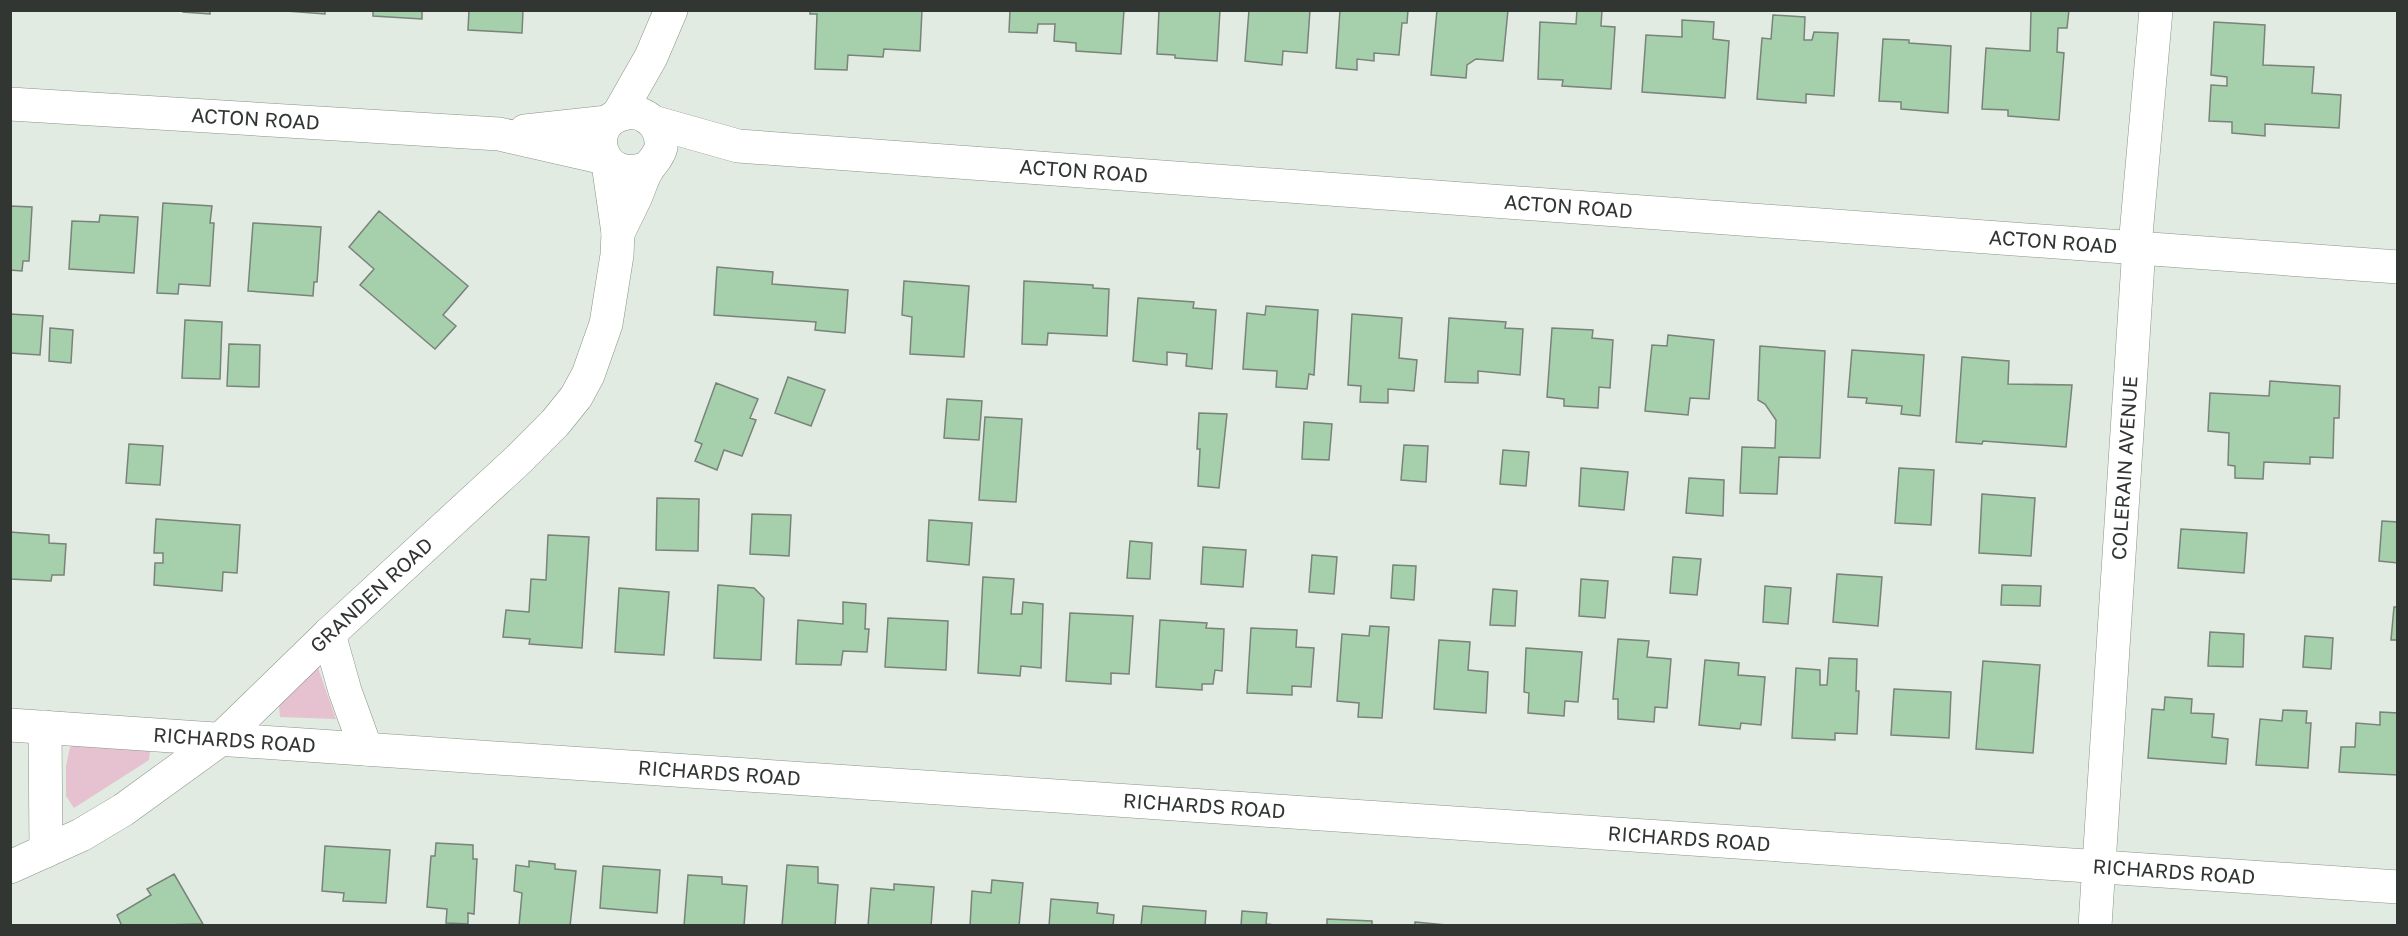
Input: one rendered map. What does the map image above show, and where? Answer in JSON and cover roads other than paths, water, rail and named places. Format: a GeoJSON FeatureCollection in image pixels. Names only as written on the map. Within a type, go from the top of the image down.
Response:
{"type":"FeatureCollection","features":[{"type":"Feature","properties":{"kind":"street"},"geometry":{"type":"LineString","coordinates":[[632,119],[661,139],[660,152],[651,165],[631,173],[619,170],[606,160],[600,140],[632,119],[651,57],[671,10]]}},
{"type":"Feature","properties":{"kind":"street","name":"COLERAIN AVENUE"},"geometry":{"type":"LineString","coordinates":[[2095,926],[2101,867],[2137,249],[2156,10]]}},
{"type":"Feature","properties":{"kind":"street","name":"ACTON ROAD"},"geometry":{"type":"LineString","coordinates":[[10,104],[499,134],[632,119],[738,146],[2397,267]]}},
{"type":"Feature","properties":{"kind":"street","name":"ACTON ROAD"},"geometry":{"type":"LineString","coordinates":[[499,134],[606,160]]}},
{"type":"Feature","properties":{"kind":"street","name":"ACTON ROAD"},"geometry":{"type":"LineString","coordinates":[[651,165],[738,146]]}},
{"type":"Feature","properties":{"kind":"street","name":"GRANDEN ROAD"},"geometry":{"type":"LineString","coordinates":[[10,867],[81,835],[123,810],[221,739],[329,634],[555,423],[576,397],[595,359],[606,324],[613,290],[618,233],[606,160]]}},
{"type":"Feature","properties":{"kind":"street","name":"GRANDEN ROAD"},"geometry":{"type":"LineString","coordinates":[[618,233],[651,165]]}},
{"type":"Feature","properties":{"kind":"street"},"geometry":{"type":"LineString","coordinates":[[329,634],[342,682],[366,748]]}},
{"type":"Feature","properties":{"kind":"street","name":"RICHARDS ROAD"},"geometry":{"type":"LineString","coordinates":[[10,724],[2397,888]]}},
{"type":"Feature","properties":{"kind":"street"},"geometry":{"type":"LineString","coordinates":[[45,727],[46,851]]}}]}
